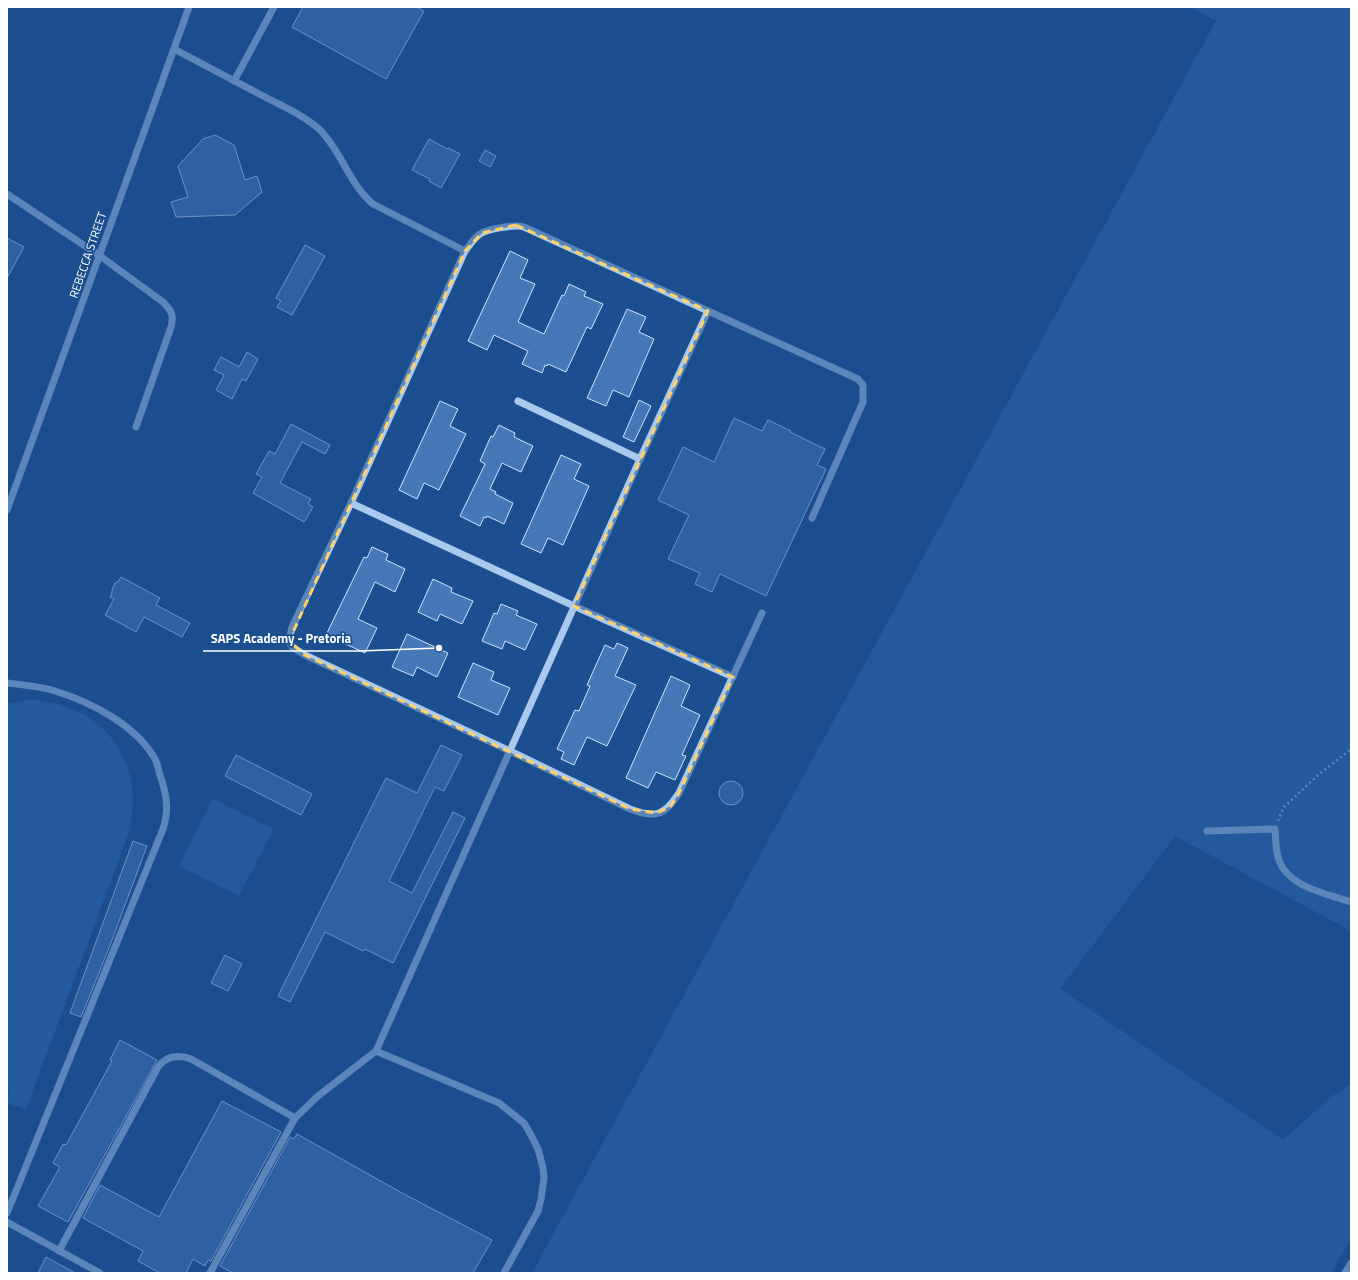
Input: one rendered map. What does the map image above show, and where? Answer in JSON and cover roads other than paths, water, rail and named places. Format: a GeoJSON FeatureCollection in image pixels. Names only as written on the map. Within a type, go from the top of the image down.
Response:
{"type":"FeatureCollection","features":[{"type":"Feature","properties":{"kind":"street","name":"REBECCA STREET"},"geometry":{"type":"LineString","coordinates":[[7,510],[189,7]]}},
{"type":"Feature","properties":{"kind":"street"},"geometry":{"type":"LineString","coordinates":[[234,81],[274,7]]}},
{"type":"Feature","properties":{"kind":"street"},"geometry":{"type":"LineString","coordinates":[[174,49],[300,116],[319,129],[329,140],[356,187],[373,204],[465,251]]}},
{"type":"Feature","properties":{"kind":"street"},"geometry":{"type":"LineString","coordinates":[[7,194],[100,256],[163,302],[170,309],[174,318],[136,427]]}},
{"type":"Feature","properties":{"kind":"street"},"geometry":{"type":"LineString","coordinates":[[762,613],[680,793],[671,806],[658,814],[640,813],[630,809],[312,658],[290,645],[289,637],[292,627],[351,503],[465,251],[475,238],[482,233],[520,225],[858,379],[863,385],[863,402],[812,518]]}},
{"type":"Feature","properties":{"kind":"street"},"geometry":{"type":"LineString","coordinates":[[210,1273],[295,1118],[318,1096],[376,1051],[574,606],[708,311]]}},
{"type":"Feature","properties":{"kind":"street"},"geometry":{"type":"LineString","coordinates":[[518,401],[640,459]]}},
{"type":"Feature","properties":{"kind":"street"},"geometry":{"type":"LineString","coordinates":[[351,503],[733,678]]}},
{"type":"Feature","properties":{"kind":"street"},"geometry":{"type":"LineString","coordinates":[[7,683],[33,686],[55,691],[83,702],[120,722],[142,741],[156,761],[164,789],[167,816],[7,1213]]}},
{"type":"Feature","properties":{"kind":"street"},"geometry":{"type":"LineString","coordinates":[[1207,832],[1275,829],[1279,861],[1290,878],[1303,885],[1351,902]]}},
{"type":"Feature","properties":{"kind":"street"},"geometry":{"type":"LineString","coordinates":[[376,1051],[499,1103],[524,1123],[535,1142],[543,1168],[543,1187],[541,1199],[538,1211],[504,1273]]}},
{"type":"Feature","properties":{"kind":"street"},"geometry":{"type":"LineString","coordinates":[[59,1251],[158,1067],[167,1060],[178,1056],[191,1060],[295,1118]]}},
{"type":"Feature","properties":{"kind":"street"},"geometry":{"type":"LineString","coordinates":[[7,1222],[100,1273]]}},
{"type":"Feature","properties":{"kind":"street"},"geometry":{"type":"LineString","coordinates":[[1345,1273],[1351,1263]]}},
{"type":"Feature","properties":{"kind":"place","name":"SAPS Academy - Pretoria"},"geometry":{"type":"Point","coordinates":[439,648]}}]}
